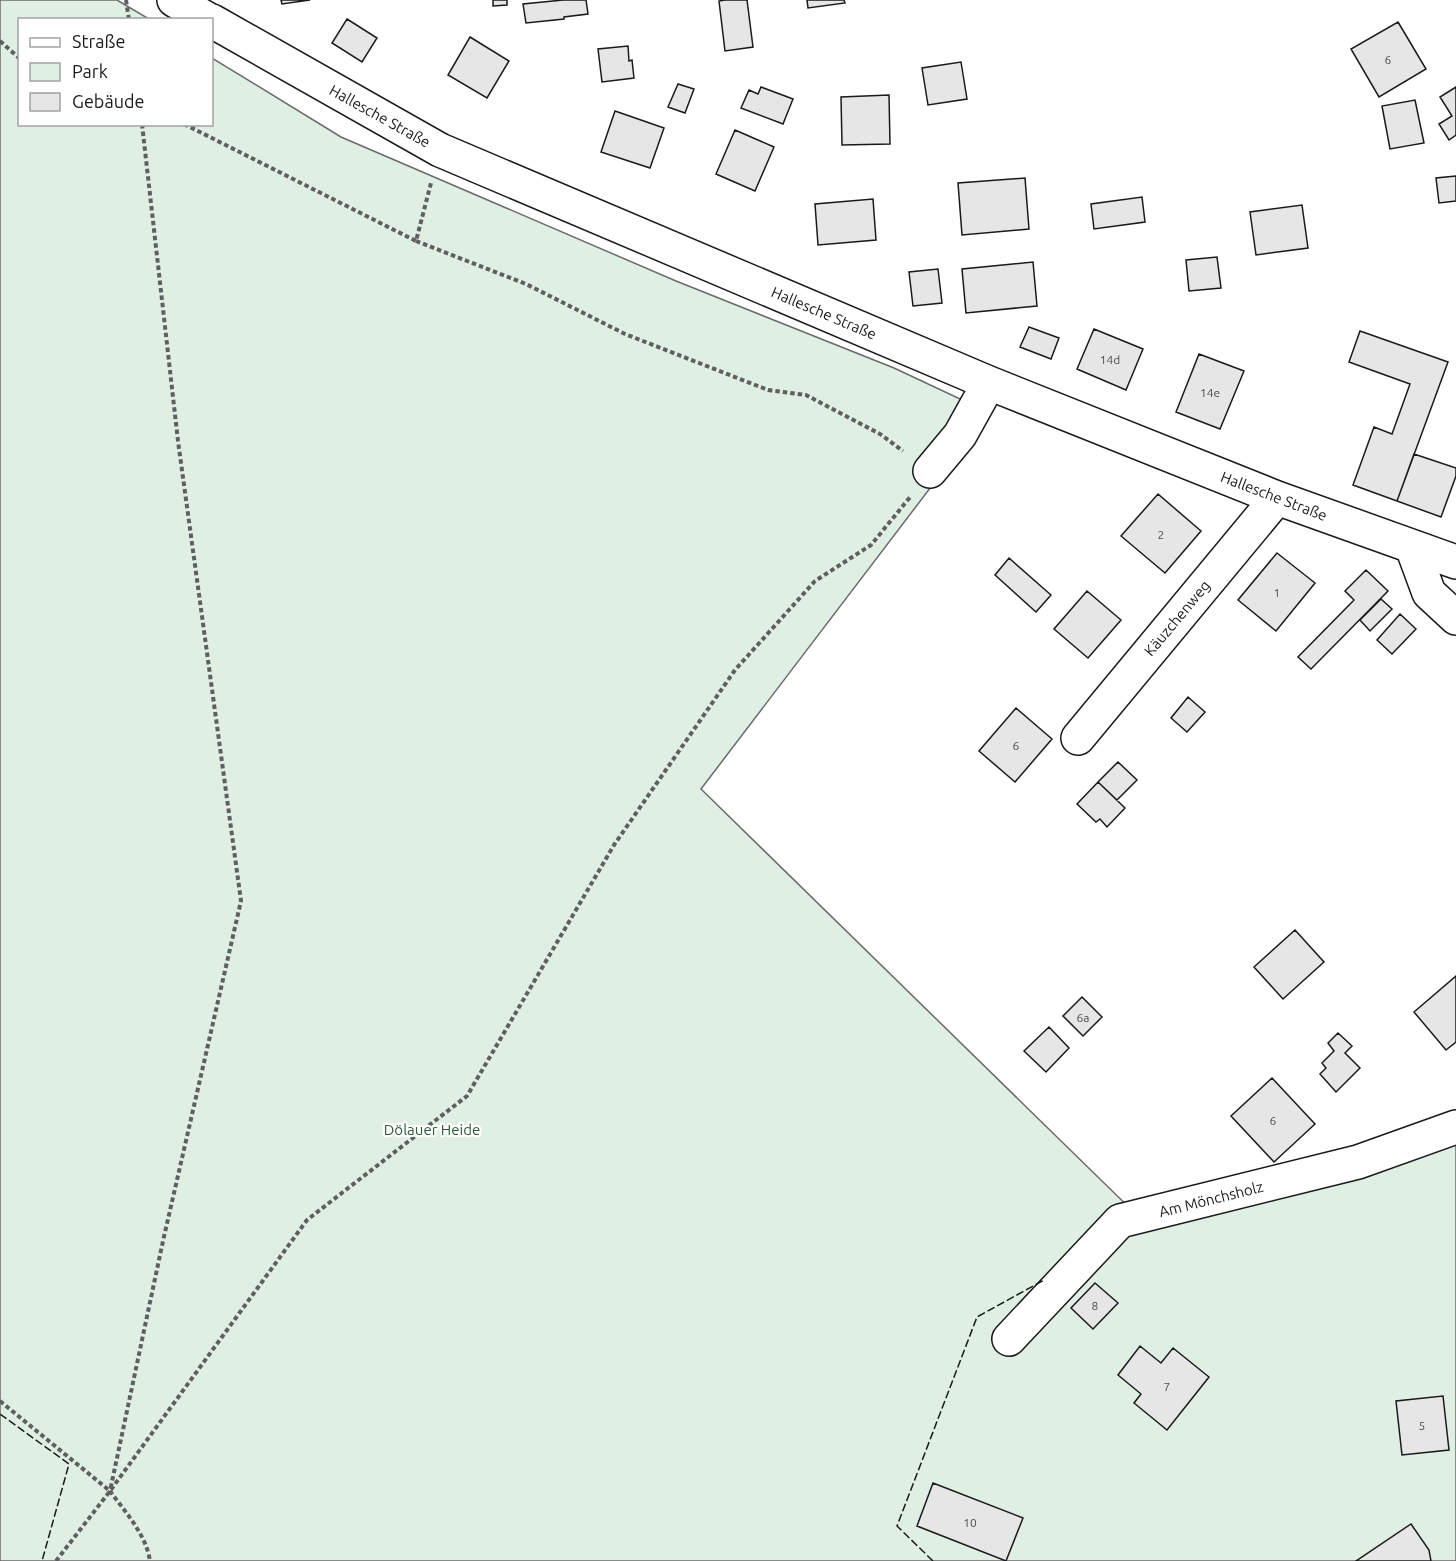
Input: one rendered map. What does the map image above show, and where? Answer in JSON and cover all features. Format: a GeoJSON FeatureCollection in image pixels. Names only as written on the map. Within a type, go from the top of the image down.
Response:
{"type":"FeatureCollection","features":[{"type":"Feature","properties":{"kind":"street","name":"Hallesche Straße"},"geometry":{"type":"LineString","coordinates":[[174,0],[206,18]]}},
{"type":"Feature","properties":{"kind":"street","name":"Hallesche Straße"},"geometry":{"type":"LineString","coordinates":[[213,22],[440,150],[989,383],[1276,498],[1456,562]]}},
{"type":"Feature","properties":{"kind":"street"},"geometry":{"type":"LineString","coordinates":[[930,471],[960,435],[989,383]]}},
{"type":"Feature","properties":{"kind":"street","name":"Käuzchenweg"},"geometry":{"type":"LineString","coordinates":[[1078,738],[1276,498]]}},
{"type":"Feature","properties":{"kind":"street"},"geometry":{"type":"LineString","coordinates":[[1413,547],[1429,593],[1456,618]]}},
{"type":"Feature","properties":{"kind":"street","name":"Am Mönchsholz"},"geometry":{"type":"LineString","coordinates":[[1009,1339],[1120,1221],[1358,1162],[1456,1127]]}},
{"type":"Feature","properties":{"kind":"path"},"geometry":{"type":"LineString","coordinates":[[126,0],[129,18]]}},
{"type":"Feature","properties":{"kind":"path"},"geometry":{"type":"LineString","coordinates":[[0,41],[18,57]]}},
{"type":"Feature","properties":{"kind":"path"},"geometry":{"type":"LineString","coordinates":[[110,1491],[163,1241],[241,901],[178,441],[142,126]]}},
{"type":"Feature","properties":{"kind":"path"},"geometry":{"type":"LineString","coordinates":[[56,1561],[110,1491],[307,1220],[467,1096],[614,845],[735,670],[815,581],[872,545],[930,471],[880,434],[806,395],[768,390],[636,338],[526,284],[416,241],[188,126]]}},
{"type":"Feature","properties":{"kind":"path"},"geometry":{"type":"LineString","coordinates":[[416,241],[440,150]]}},
{"type":"Feature","properties":{"kind":"path"},"geometry":{"type":"LineString","coordinates":[[0,1401],[110,1491],[140,1532],[150,1561]]}},
{"type":"Feature","properties":{"kind":"green space","name":"Dölauer Heide"},"geometry":{"type":"Polygon","coordinates":[[[0,0],[117,0],[147,18],[18,18],[18,126],[213,126],[213,59],[341,137],[676,281],[894,368],[988,412],[701,789],[1147,1225],[1456,1139],[1456,1561],[0,1561],[0,0]]]}},
{"type":"Feature","properties":{"kind":"building"},"geometry":{"type":"Polygon","coordinates":[[[281,0],[310,0],[282,4],[281,0]]]}},
{"type":"Feature","properties":{"kind":"building"},"geometry":{"type":"Polygon","coordinates":[[[493,0],[507,0],[507,5],[493,6],[493,0]]]}},
{"type":"Feature","properties":{"kind":"building"},"geometry":{"type":"Polygon","coordinates":[[[586,0],[588,14],[526,23],[523,4],[586,0]]]}},
{"type":"Feature","properties":{"kind":"building"},"geometry":{"type":"Polygon","coordinates":[[[747,0],[753,47],[725,51],[719,1],[747,0]]]}},
{"type":"Feature","properties":{"kind":"building"},"geometry":{"type":"Polygon","coordinates":[[[807,0],[844,0],[845,3],[808,8],[807,0]]]}},
{"type":"Feature","properties":{"kind":"building"},"geometry":{"type":"Polygon","coordinates":[[[347,19],[377,38],[362,62],[332,43],[347,19]]]}},
{"type":"Feature","properties":{"kind":"building"},"geometry":{"type":"Polygon","coordinates":[[[1398,22],[1426,69],[1379,97],[1351,49],[1398,22]]]}},
{"type":"Feature","properties":{"kind":"building"},"geometry":{"type":"Polygon","coordinates":[[[470,37],[509,61],[487,98],[448,75],[470,37]]]}},
{"type":"Feature","properties":{"kind":"building"},"geometry":{"type":"Polygon","coordinates":[[[628,46],[634,78],[602,82],[598,49],[628,46]]]}},
{"type":"Feature","properties":{"kind":"building"},"geometry":{"type":"Polygon","coordinates":[[[961,62],[967,99],[928,105],[922,68],[961,62]]]}},
{"type":"Feature","properties":{"kind":"building"},"geometry":{"type":"Polygon","coordinates":[[[678,84],[694,89],[685,113],[668,107],[678,84]]]}},
{"type":"Feature","properties":{"kind":"building"},"geometry":{"type":"Polygon","coordinates":[[[761,87],[793,99],[783,124],[741,108],[749,90],[758,94],[761,87]]]}},
{"type":"Feature","properties":{"kind":"building"},"geometry":{"type":"Polygon","coordinates":[[[1456,87],[1456,135],[1449,140],[1439,124],[1452,116],[1440,97],[1456,87]]]}},
{"type":"Feature","properties":{"kind":"building"},"geometry":{"type":"Polygon","coordinates":[[[889,95],[890,144],[842,145],[841,97],[889,95]]]}},
{"type":"Feature","properties":{"kind":"building"},"geometry":{"type":"Polygon","coordinates":[[[1415,100],[1424,143],[1390,149],[1382,106],[1415,100]]]}},
{"type":"Feature","properties":{"kind":"building"},"geometry":{"type":"Polygon","coordinates":[[[615,111],[664,128],[650,168],[601,152],[615,111]]]}},
{"type":"Feature","properties":{"kind":"building"},"geometry":{"type":"Polygon","coordinates":[[[735,130],[774,147],[755,191],[716,174],[735,130]]]}},
{"type":"Feature","properties":{"kind":"building"},"geometry":{"type":"Polygon","coordinates":[[[1456,176],[1456,201],[1439,203],[1436,178],[1456,176]]]}},
{"type":"Feature","properties":{"kind":"building"},"geometry":{"type":"Polygon","coordinates":[[[1025,178],[1029,229],[962,235],[958,183],[1025,178]]]}},
{"type":"Feature","properties":{"kind":"building"},"geometry":{"type":"Polygon","coordinates":[[[1142,197],[1145,222],[1094,229],[1091,204],[1142,197]]]}},
{"type":"Feature","properties":{"kind":"building"},"geometry":{"type":"Polygon","coordinates":[[[873,199],[876,240],[818,245],[815,204],[873,199]]]}},
{"type":"Feature","properties":{"kind":"building"},"geometry":{"type":"Polygon","coordinates":[[[1302,205],[1308,248],[1256,255],[1250,212],[1302,205]]]}},
{"type":"Feature","properties":{"kind":"building"},"geometry":{"type":"Polygon","coordinates":[[[1217,257],[1221,288],[1189,291],[1186,260],[1217,257]]]}},
{"type":"Feature","properties":{"kind":"building"},"geometry":{"type":"Polygon","coordinates":[[[1033,262],[1037,306],[966,313],[962,269],[1033,262]]]}},
{"type":"Feature","properties":{"kind":"building"},"geometry":{"type":"Polygon","coordinates":[[[938,269],[942,303],[913,306],[909,272],[938,269]]]}},
{"type":"Feature","properties":{"kind":"building"},"geometry":{"type":"Polygon","coordinates":[[[1029,327],[1059,338],[1051,359],[1020,347],[1029,327]]]}},
{"type":"Feature","properties":{"kind":"building"},"geometry":{"type":"Polygon","coordinates":[[[1094,329],[1143,349],[1126,390],[1077,369],[1094,329]]]}},
{"type":"Feature","properties":{"kind":"building"},"geometry":{"type":"Polygon","coordinates":[[[1360,331],[1448,362],[1397,501],[1353,485],[1374,427],[1392,434],[1410,384],[1349,362],[1360,331]]]}},
{"type":"Feature","properties":{"kind":"building"},"geometry":{"type":"Polygon","coordinates":[[[1199,354],[1244,371],[1220,429],[1176,412],[1199,354]]]}},
{"type":"Feature","properties":{"kind":"building"},"geometry":{"type":"Polygon","coordinates":[[[1414,454],[1456,468],[1456,476],[1441,517],[1397,501],[1414,454]]]}},
{"type":"Feature","properties":{"kind":"building"},"geometry":{"type":"Polygon","coordinates":[[[1158,494],[1201,531],[1165,573],[1121,536],[1158,494]]]}},
{"type":"Feature","properties":{"kind":"building"},"geometry":{"type":"Polygon","coordinates":[[[1277,553],[1315,583],[1276,631],[1238,600],[1277,553]]]}},
{"type":"Feature","properties":{"kind":"building"},"geometry":{"type":"Polygon","coordinates":[[[1009,558],[1051,595],[1036,612],[995,575],[1009,558]]]}},
{"type":"Feature","properties":{"kind":"building"},"geometry":{"type":"Polygon","coordinates":[[[1366,570],[1388,591],[1311,669],[1298,657],[1354,600],[1345,591],[1366,570]]]}},
{"type":"Feature","properties":{"kind":"building"},"geometry":{"type":"Polygon","coordinates":[[[1087,591],[1121,620],[1088,658],[1054,629],[1087,591]]]}},
{"type":"Feature","properties":{"kind":"building"},"geometry":{"type":"Polygon","coordinates":[[[1381,599],[1392,609],[1370,631],[1360,620],[1381,599]]]}},
{"type":"Feature","properties":{"kind":"building"},"geometry":{"type":"Polygon","coordinates":[[[1400,614],[1416,629],[1392,654],[1377,640],[1400,614]]]}},
{"type":"Feature","properties":{"kind":"building"},"geometry":{"type":"Polygon","coordinates":[[[1188,697],[1205,712],[1187,732],[1171,718],[1188,697]]]}},
{"type":"Feature","properties":{"kind":"building"},"geometry":{"type":"Polygon","coordinates":[[[1016,708],[1052,739],[1015,782],[979,751],[1016,708]]]}},
{"type":"Feature","properties":{"kind":"building"},"geometry":{"type":"Polygon","coordinates":[[[1118,762],[1137,780],[1117,800],[1098,782],[1118,762]]]}},
{"type":"Feature","properties":{"kind":"building"},"geometry":{"type":"Polygon","coordinates":[[[1098,782],[1125,808],[1107,827],[1100,819],[1096,822],[1077,804],[1098,782]]]}},
{"type":"Feature","properties":{"kind":"building"},"geometry":{"type":"Polygon","coordinates":[[[1295,930],[1324,962],[1283,999],[1254,967],[1295,930]]]}},
{"type":"Feature","properties":{"kind":"building"},"geometry":{"type":"Polygon","coordinates":[[[1456,976],[1456,1042],[1446,1050],[1414,1012],[1456,976]]]}},
{"type":"Feature","properties":{"kind":"building"},"geometry":{"type":"Polygon","coordinates":[[[1082,997],[1102,1017],[1083,1036],[1063,1016],[1082,997]]]}},
{"type":"Feature","properties":{"kind":"building"},"geometry":{"type":"Polygon","coordinates":[[[1049,1027],[1069,1048],[1046,1072],[1024,1051],[1049,1027]]]}},
{"type":"Feature","properties":{"kind":"building"},"geometry":{"type":"Polygon","coordinates":[[[1338,1033],[1352,1046],[1345,1053],[1360,1068],[1336,1092],[1320,1074],[1326,1068],[1322,1063],[1334,1051],[1328,1043],[1338,1033]]]}},
{"type":"Feature","properties":{"kind":"building"},"geometry":{"type":"Polygon","coordinates":[[[1272,1078],[1315,1124],[1274,1162],[1231,1116],[1272,1078]]]}},
{"type":"Feature","properties":{"kind":"building"},"geometry":{"type":"Polygon","coordinates":[[[1095,1283],[1118,1303],[1093,1329],[1071,1308],[1095,1283]]]}},
{"type":"Feature","properties":{"kind":"building"},"geometry":{"type":"Polygon","coordinates":[[[1140,1346],[1161,1363],[1173,1348],[1209,1377],[1167,1430],[1134,1403],[1141,1394],[1118,1375],[1140,1346]]]}},
{"type":"Feature","properties":{"kind":"building"},"geometry":{"type":"Polygon","coordinates":[[[1443,1396],[1449,1450],[1402,1455],[1396,1401],[1443,1396]]]}},
{"type":"Feature","properties":{"kind":"building"},"geometry":{"type":"Polygon","coordinates":[[[933,1483],[1023,1518],[1006,1561],[917,1526],[933,1483]]]}},
{"type":"Feature","properties":{"kind":"building"},"geometry":{"type":"Polygon","coordinates":[[[1411,1524],[1429,1550],[1431,1561],[1356,1561],[1411,1524]]]}},
{"type":"Feature","properties":{"kind":"fence"},"geometry":{"type":"LineString","coordinates":[[933,1561],[897,1526],[977,1317],[1044,1280]]}},
{"type":"Feature","properties":{"kind":"fence"},"geometry":{"type":"LineString","coordinates":[[0,1414],[69,1464],[42,1561]]}}]}
